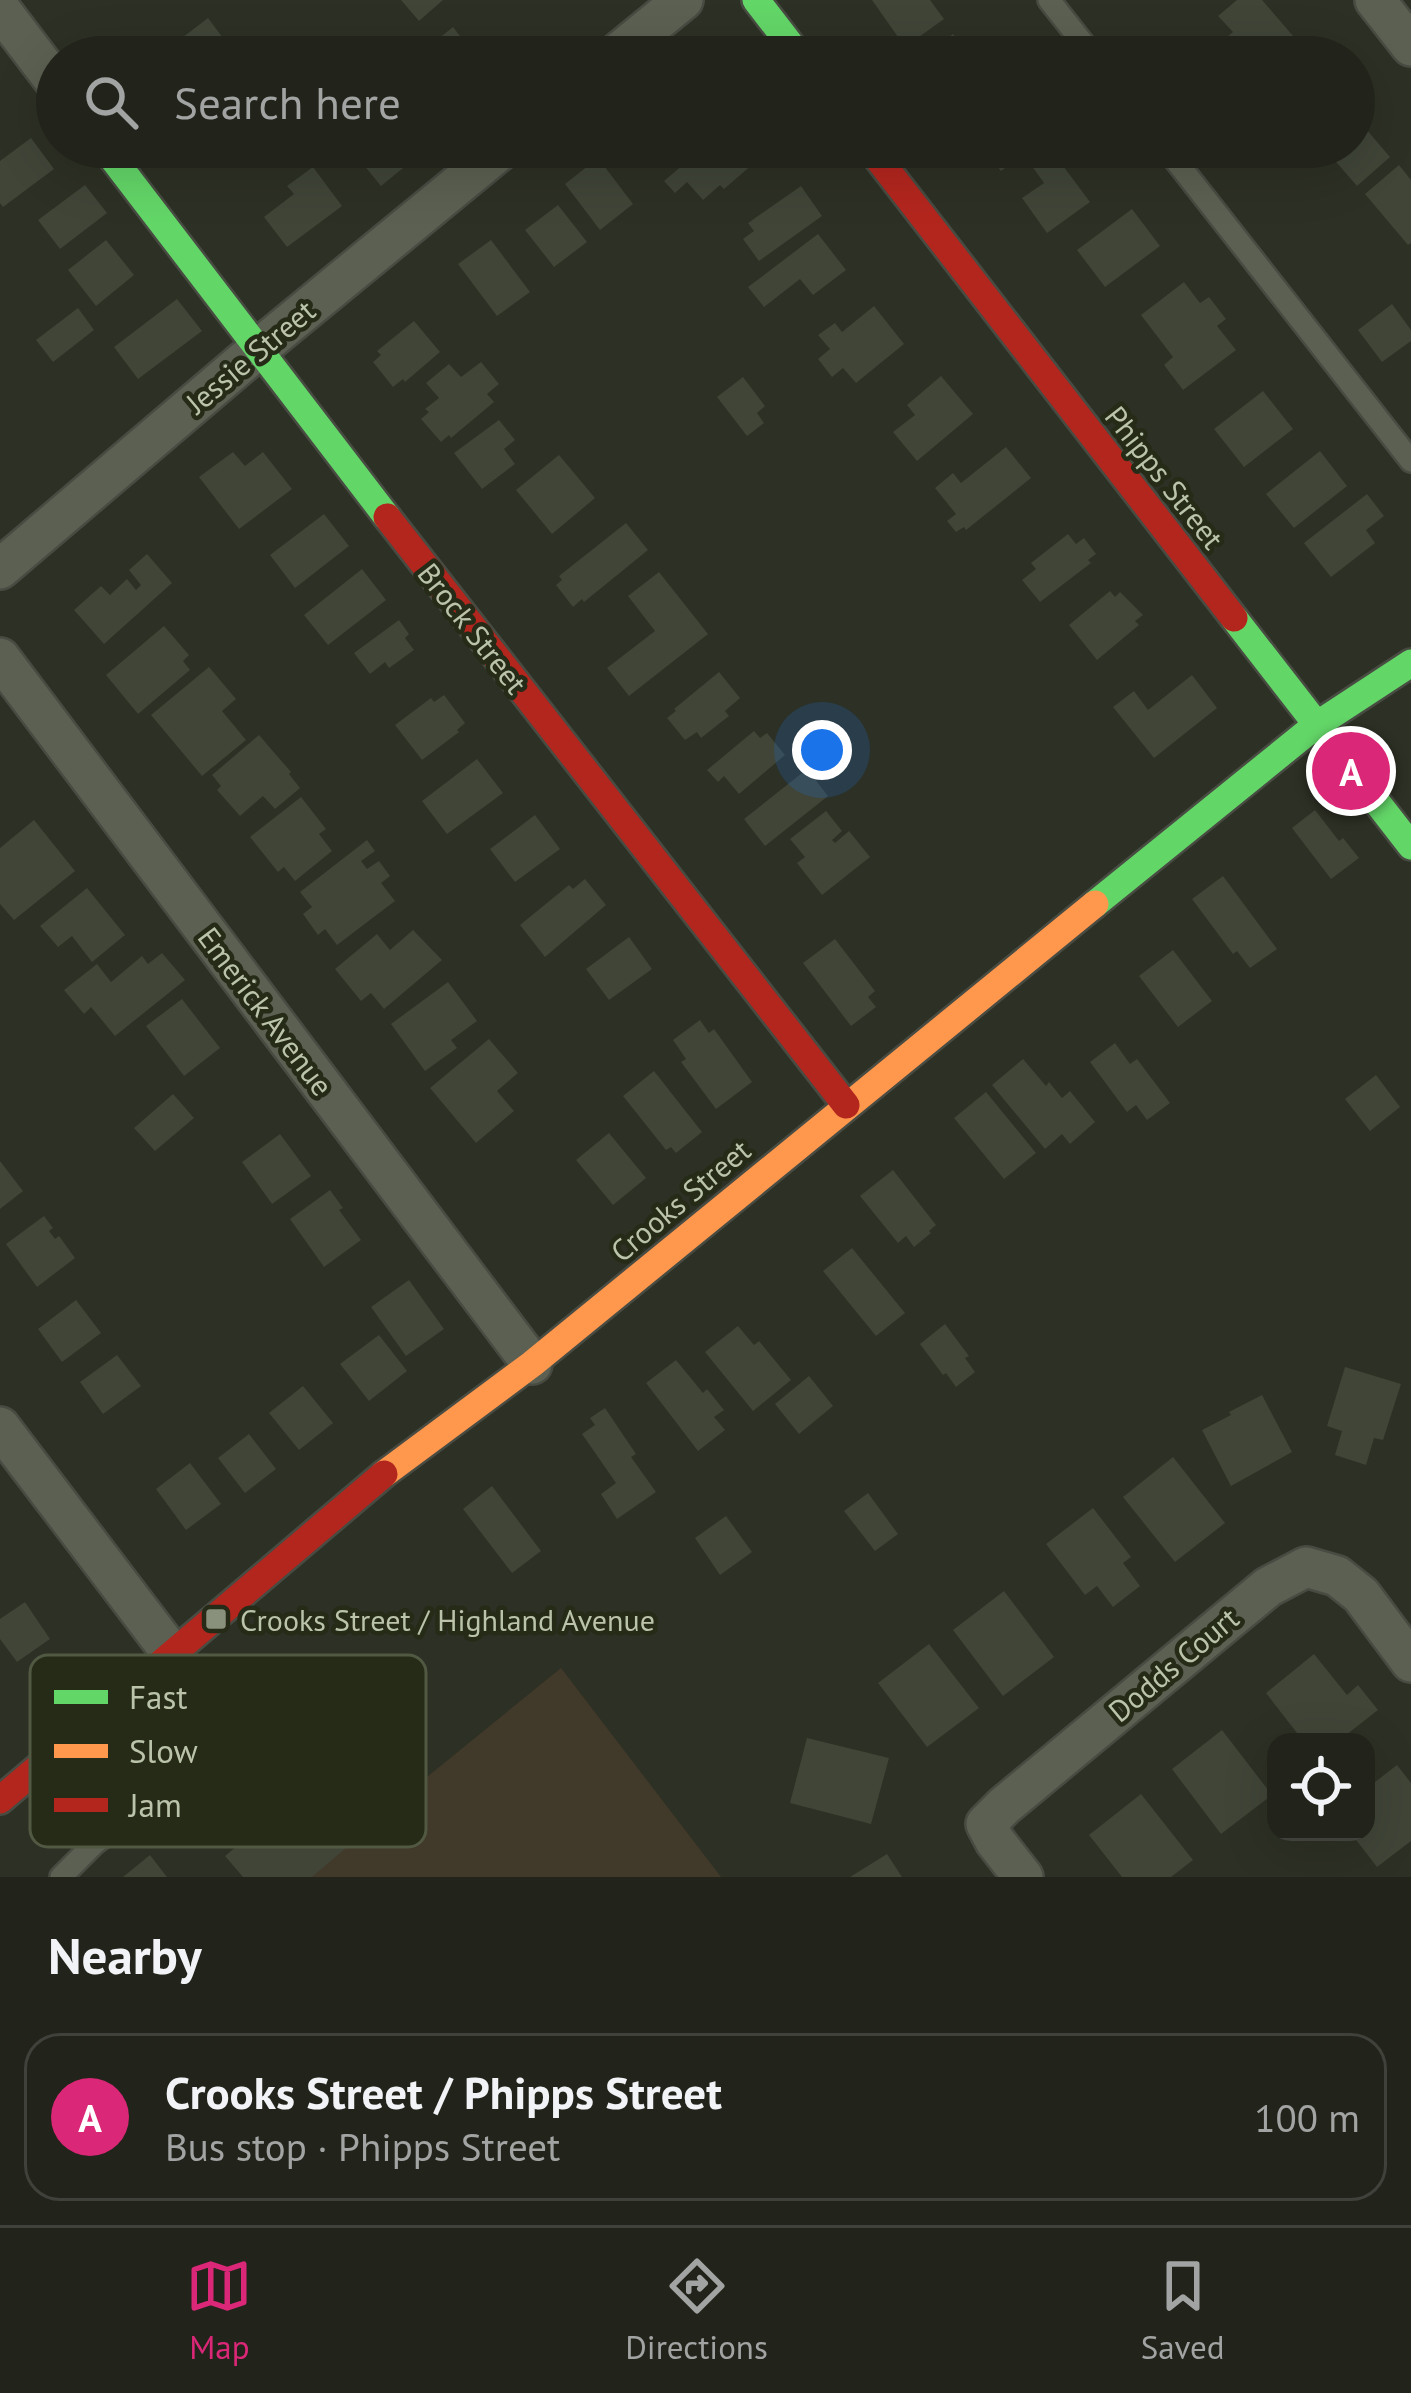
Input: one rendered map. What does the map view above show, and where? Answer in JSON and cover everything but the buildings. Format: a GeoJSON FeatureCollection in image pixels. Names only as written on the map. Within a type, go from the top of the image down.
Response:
{"type":"FeatureCollection","features":[{"type":"Feature","properties":{"kind":"street"},"geometry":{"type":"LineString","coordinates":[[639,36],[683,0]]}},
{"type":"Feature","properties":{"kind":"street"},"geometry":{"type":"LineString","coordinates":[[756,0],[784,36]]}},
{"type":"Feature","properties":{"kind":"street"},"geometry":{"type":"LineString","coordinates":[[1376,0],[1411,46]]}},
{"type":"Feature","properties":{"kind":"street"},"geometry":{"type":"LineString","coordinates":[[0,9],[36,56]]}},
{"type":"Feature","properties":{"kind":"street","name":"Brock Street"},"geometry":{"type":"LineString","coordinates":[[120,168],[256,350],[846,1106]]}},
{"type":"Feature","properties":{"kind":"street","name":"Jessie Street"},"geometry":{"type":"LineString","coordinates":[[0,569],[478,168]]}},
{"type":"Feature","properties":{"kind":"street","name":"Phipps Street"},"geometry":{"type":"LineString","coordinates":[[885,168],[1411,846]]}},
{"type":"Feature","properties":{"kind":"street","name":"Emerick Avenue"},"geometry":{"type":"LineString","coordinates":[[0,658],[532,1364]]}},
{"type":"Feature","properties":{"kind":"street","name":"Crooks Street"},"geometry":{"type":"LineString","coordinates":[[173,1655],[394,1466],[532,1364],[1316,726],[1411,662]]}},
{"type":"Feature","properties":{"kind":"street"},"geometry":{"type":"LineString","coordinates":[[0,1427],[173,1655]]}},
{"type":"Feature","properties":{"kind":"street","name":"Dodds Court"},"geometry":{"type":"LineString","coordinates":[[1023,1877],[986,1824],[1268,1587],[1306,1567],[1336,1576],[1360,1595],[1411,1662]]}},
{"type":"Feature","properties":{"kind":"street","name":"Crooks Street"},"geometry":{"type":"LineString","coordinates":[[0,1799],[30,1774]]}},
{"type":"Feature","properties":{"kind":"lane"},"geometry":{"type":"LineString","coordinates":[[1049,0],[1077,36]]}},
{"type":"Feature","properties":{"kind":"lane"},"geometry":{"type":"LineString","coordinates":[[1181,168],[1411,461]]}},
{"type":"Feature","properties":{"kind":"lane"},"geometry":{"type":"LineString","coordinates":[[61,1877],[91,1847]]}},
{"type":"Feature","properties":{"kind":"shaded area"},"geometry":{"type":"Polygon","coordinates":[[[561,1668],[721,1877],[304,1877],[341,1847],[426,1847],[426,1778],[561,1668]]]}},
{"type":"Feature","properties":{"kind":"traffic: fast"},"geometry":{"type":"LineString","coordinates":[[756,0],[784,36]]}},
{"type":"Feature","properties":{"kind":"traffic: fast"},"geometry":{"type":"LineString","coordinates":[[120,168],[387,517]]}},
{"type":"Feature","properties":{"kind":"traffic: fast"},"geometry":{"type":"LineString","coordinates":[[1234,618],[1411,846]]}},
{"type":"Feature","properties":{"kind":"traffic: fast"},"geometry":{"type":"LineString","coordinates":[[1095,904],[1315,726],[1411,663]]}},
{"type":"Feature","properties":{"kind":"traffic: slow"},"geometry":{"type":"LineString","coordinates":[[384,1474],[532,1364],[1095,904]]}},
{"type":"Feature","properties":{"kind":"traffic: jam"},"geometry":{"type":"LineString","coordinates":[[885,168],[1234,618]]}},
{"type":"Feature","properties":{"kind":"traffic: jam"},"geometry":{"type":"LineString","coordinates":[[387,517],[846,1105]]}},
{"type":"Feature","properties":{"kind":"traffic: jam"},"geometry":{"type":"LineString","coordinates":[[171,1655],[384,1474]]}},
{"type":"Feature","properties":{"kind":"traffic: jam"},"geometry":{"type":"LineString","coordinates":[[0,1800],[30,1775]]}},
{"type":"Feature","properties":{"kind":"place","name":"Crooks Street / Phipps Street"},"geometry":{"type":"Point","coordinates":[1351,771]}},
{"type":"Feature","properties":{"kind":"place","name":"Crooks Street / Highland Avenue"},"geometry":{"type":"Point","coordinates":[216,1619]}}]}
